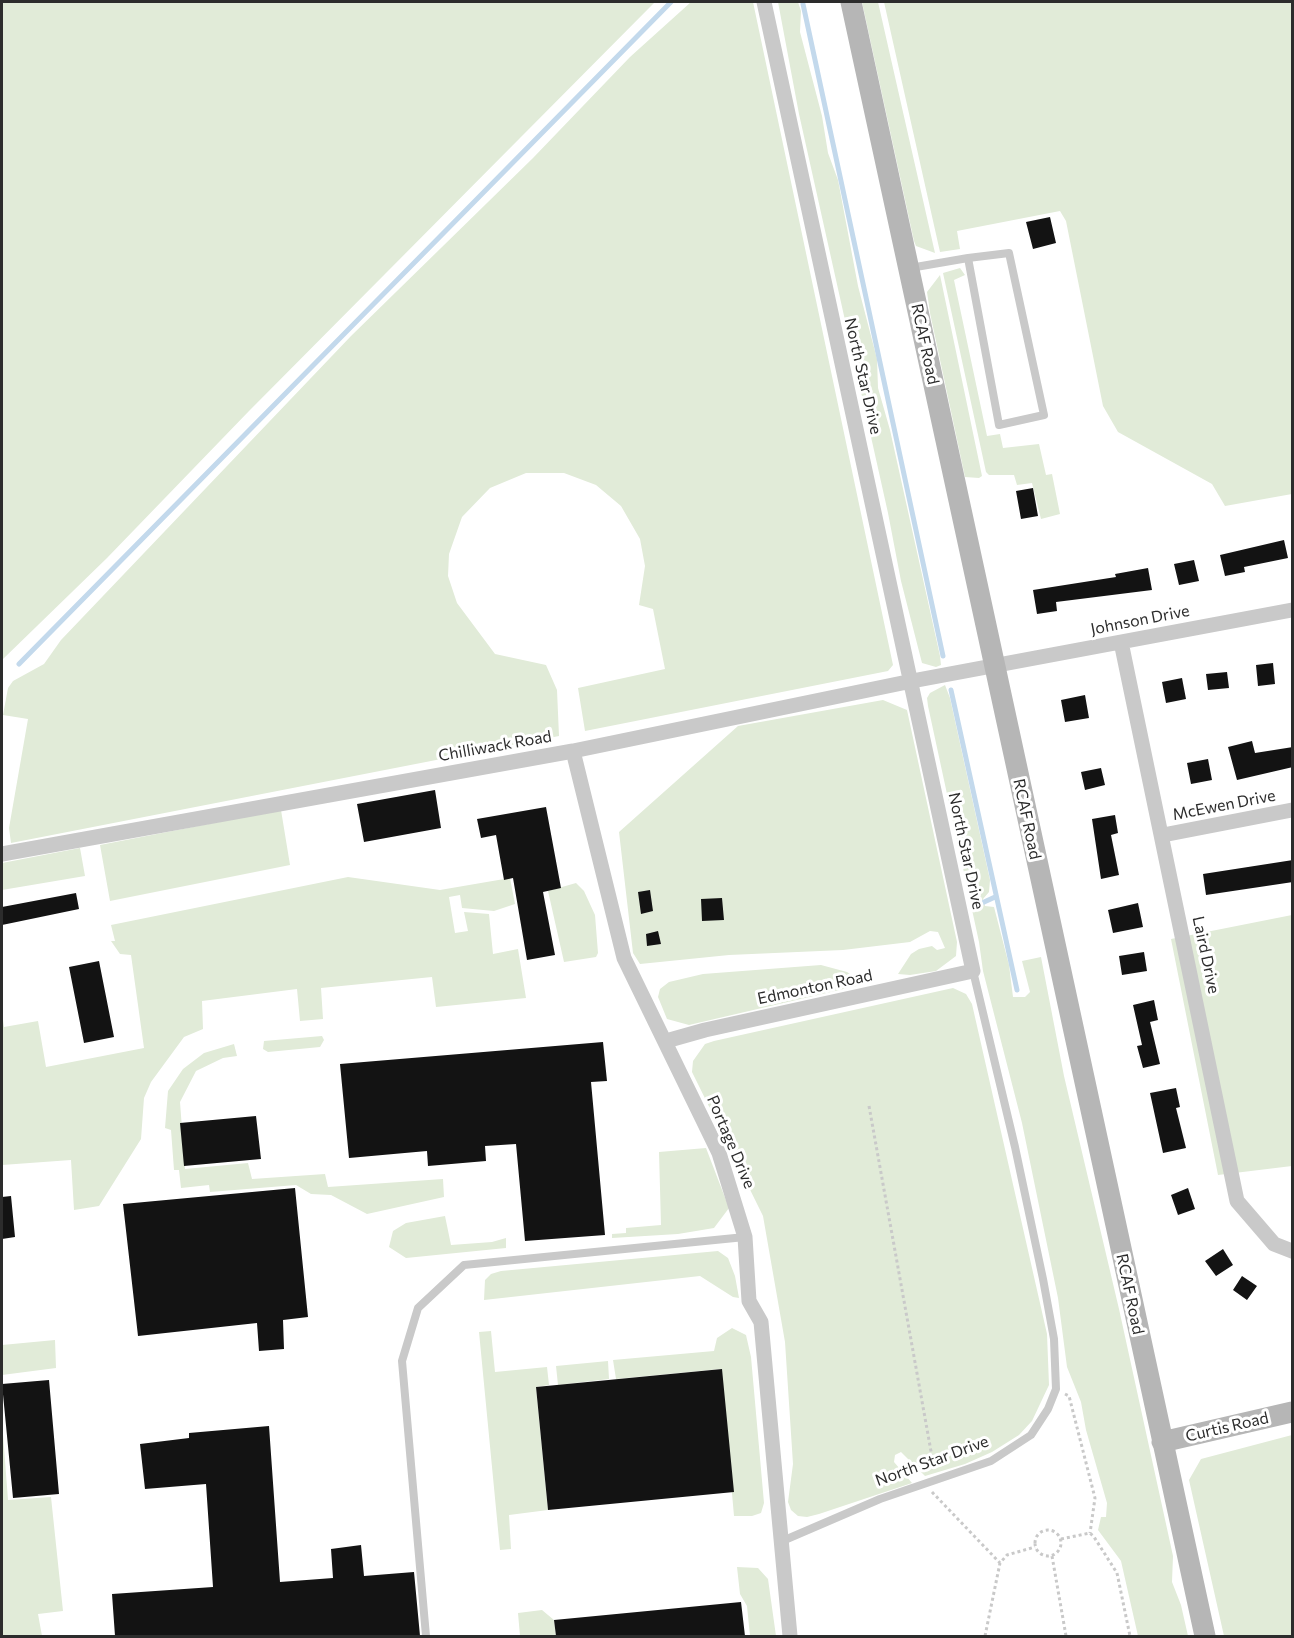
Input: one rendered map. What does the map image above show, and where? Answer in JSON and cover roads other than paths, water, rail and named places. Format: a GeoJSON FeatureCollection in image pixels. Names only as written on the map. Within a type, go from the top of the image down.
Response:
{"type":"FeatureCollection","features":[{"type":"Feature","properties":{"kind":"main road","name":"RCAF Road"},"geometry":{"type":"LineString","coordinates":[[851,2],[993,666],[1205,1636]]}},
{"type":"Feature","properties":{"kind":"main road","name":"Curtis Road"},"geometry":{"type":"LineString","coordinates":[[1162,1442],[1293,1412]]}},
{"type":"Feature","properties":{"kind":"street","name":"North Star Drive"},"geometry":{"type":"LineString","coordinates":[[764,2],[912,681],[972,971]]}},
{"type":"Feature","properties":{"kind":"street","name":"Johnson Drive"},"geometry":{"type":"LineString","coordinates":[[993,666],[1293,610]]}},
{"type":"Feature","properties":{"kind":"street","name":"Laird Drive"},"geometry":{"type":"LineString","coordinates":[[1121,642],[1238,1201],[1274,1244],[1293,1251]]}},
{"type":"Feature","properties":{"kind":"street","name":"Chilliwack Road"},"geometry":{"type":"LineString","coordinates":[[2,854],[573,751],[993,666]]}},
{"type":"Feature","properties":{"kind":"street","name":"Portage Drive"},"geometry":{"type":"LineString","coordinates":[[573,751],[624,958],[719,1154],[745,1237],[749,1301],[761,1322],[789,1636]]}},
{"type":"Feature","properties":{"kind":"street","name":"McEwen Drive"},"geometry":{"type":"LineString","coordinates":[[1163,835],[1293,810]]}},
{"type":"Feature","properties":{"kind":"street","name":"Edmonton Road"},"geometry":{"type":"LineString","coordinates":[[666,1041],[705,1030],[972,971]]}},
{"type":"Feature","properties":{"kind":"lane"},"geometry":{"type":"LineString","coordinates":[[908,268],[968,258],[1009,253],[1044,415],[999,425],[968,258]]}},
{"type":"Feature","properties":{"kind":"lane","name":"North Star Drive"},"geometry":{"type":"LineString","coordinates":[[780,1542],[827,1520],[991,1461],[1031,1435],[1048,1409],[1056,1389],[1054,1339],[1043,1279],[1015,1147],[972,971]]}},
{"type":"Feature","properties":{"kind":"lane"},"geometry":{"type":"LineString","coordinates":[[426,1636],[402,1361],[418,1308],[464,1265],[745,1237]]}},
{"type":"Feature","properties":{"kind":"waterway"},"geometry":{"type":"LineString","coordinates":[[19,664],[671,2]]}},
{"type":"Feature","properties":{"kind":"waterway"},"geometry":{"type":"LineString","coordinates":[[803,4],[943,656]]}},
{"type":"Feature","properties":{"kind":"waterway"},"geometry":{"type":"LineString","coordinates":[[951,690],[1017,990]]}},
{"type":"Feature","properties":{"kind":"waterway"},"geometry":{"type":"LineString","coordinates":[[982,903],[995,897]]}}]}
